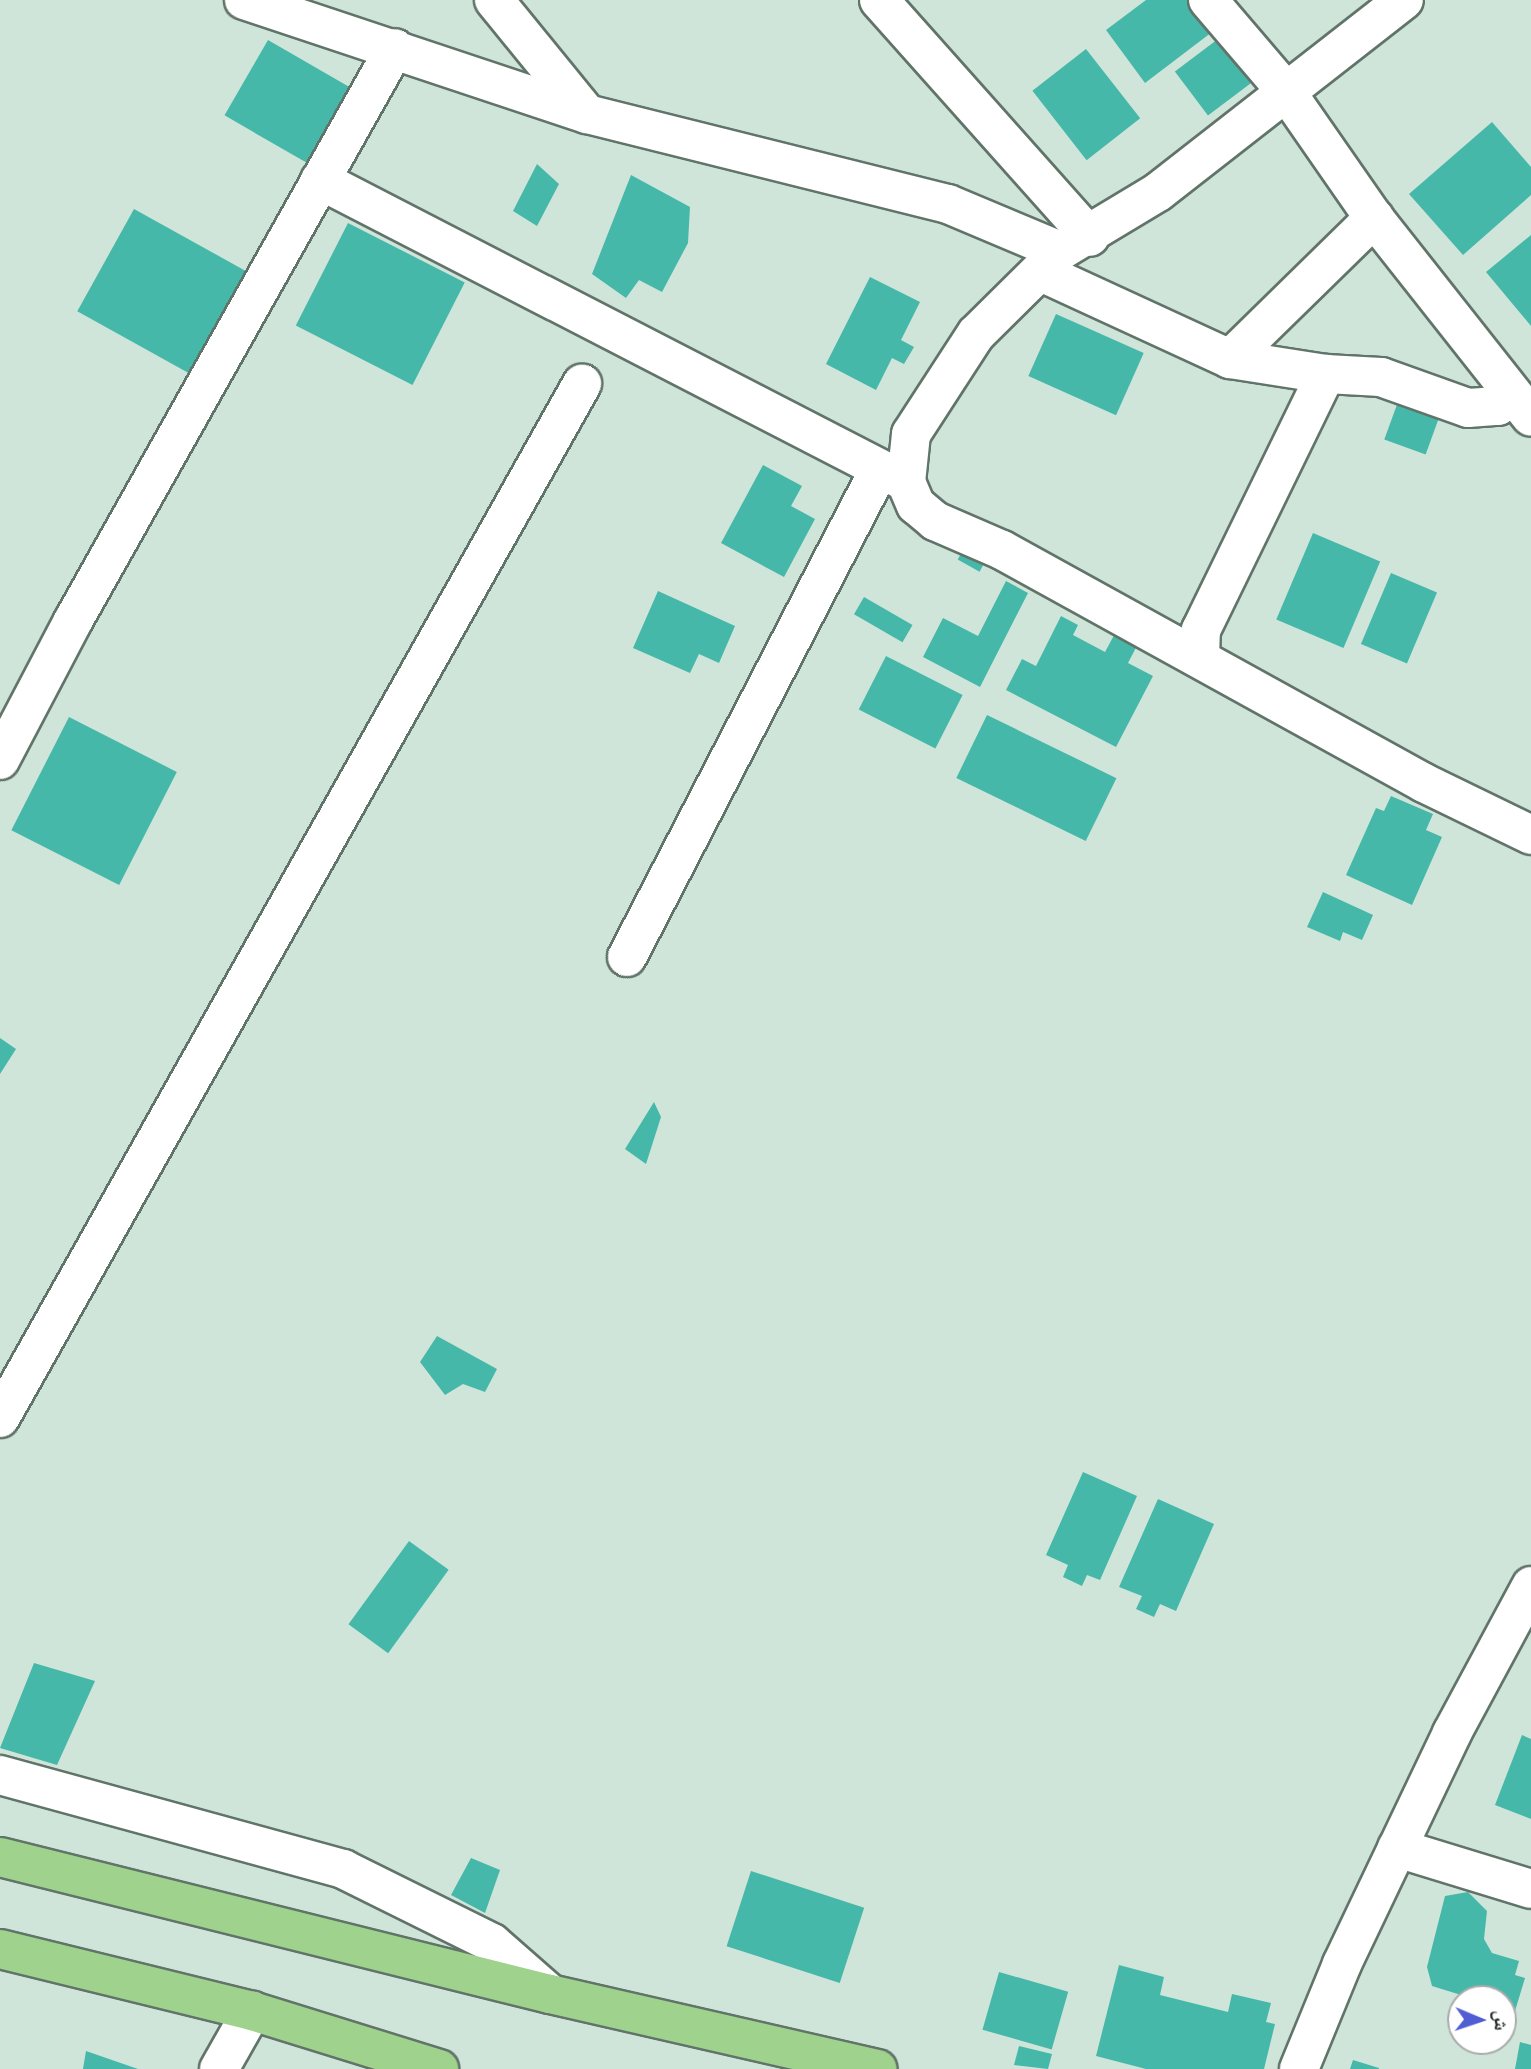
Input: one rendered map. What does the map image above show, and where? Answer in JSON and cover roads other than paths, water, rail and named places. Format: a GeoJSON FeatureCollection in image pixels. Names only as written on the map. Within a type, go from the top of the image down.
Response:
{"type":"FeatureCollection","features":[{"type":"Feature","properties":{"kind":"highway"},"geometry":{"type":"LineString","coordinates":[[0,1857],[550,1994],[869,2067]]}},
{"type":"Feature","properties":{"kind":"highway"},"geometry":{"type":"LineString","coordinates":[[7,1957],[252,2011],[423,2067]]}},
{"type":"Feature","properties":{"kind":"street"},"geometry":{"type":"LineString","coordinates":[[244,0],[587,114],[948,204],[1064,253],[1230,359],[1325,374],[1381,377],[1468,408],[1520,405]]}},
{"type":"Feature","properties":{"kind":"street"},"geometry":{"type":"LineString","coordinates":[[494,0],[587,114]]}},
{"type":"Feature","properties":{"kind":"street"},"geometry":{"type":"LineString","coordinates":[[879,0],[1064,253]]}},
{"type":"Feature","properties":{"kind":"street"},"geometry":{"type":"LineString","coordinates":[[1208,0],[1285,90],[1374,218],[1475,341],[1520,405]]}},
{"type":"Feature","properties":{"kind":"street"},"geometry":{"type":"LineString","coordinates":[[627,957],[892,476],[911,434],[976,334],[1064,253],[1158,192],[1285,90],[1404,0]]}},
{"type":"Feature","properties":{"kind":"street"},"geometry":{"type":"LineString","coordinates":[[0,760],[395,48]]}},
{"type":"Feature","properties":{"kind":"street"},"geometry":{"type":"LineString","coordinates":[[320,180],[892,476],[916,505],[934,521],[1002,550],[1200,656],[1424,783],[1531,835]]}},
{"type":"Feature","properties":{"kind":"street"},"geometry":{"type":"LineString","coordinates":[[1230,359],[1374,218]]}},
{"type":"Feature","properties":{"kind":"street"},"geometry":{"type":"LineString","coordinates":[[1200,656],[1201,630],[1325,374]]}},
{"type":"Feature","properties":{"kind":"street"},"geometry":{"type":"LineString","coordinates":[[0,1418],[582,384]]}},
{"type":"Feature","properties":{"kind":"street"},"geometry":{"type":"LineString","coordinates":[[1299,2069],[1342,1964],[1452,1733],[1531,1586]]}},
{"type":"Feature","properties":{"kind":"street"},"geometry":{"type":"LineString","coordinates":[[0,1775],[342,1869],[492,1943],[550,1994]]}},
{"type":"Feature","properties":{"kind":"street"},"geometry":{"type":"LineString","coordinates":[[1397,1849],[1531,1889]]}},
{"type":"Feature","properties":{"kind":"street"},"geometry":{"type":"LineString","coordinates":[[219,2069],[252,2011]]}}]}
